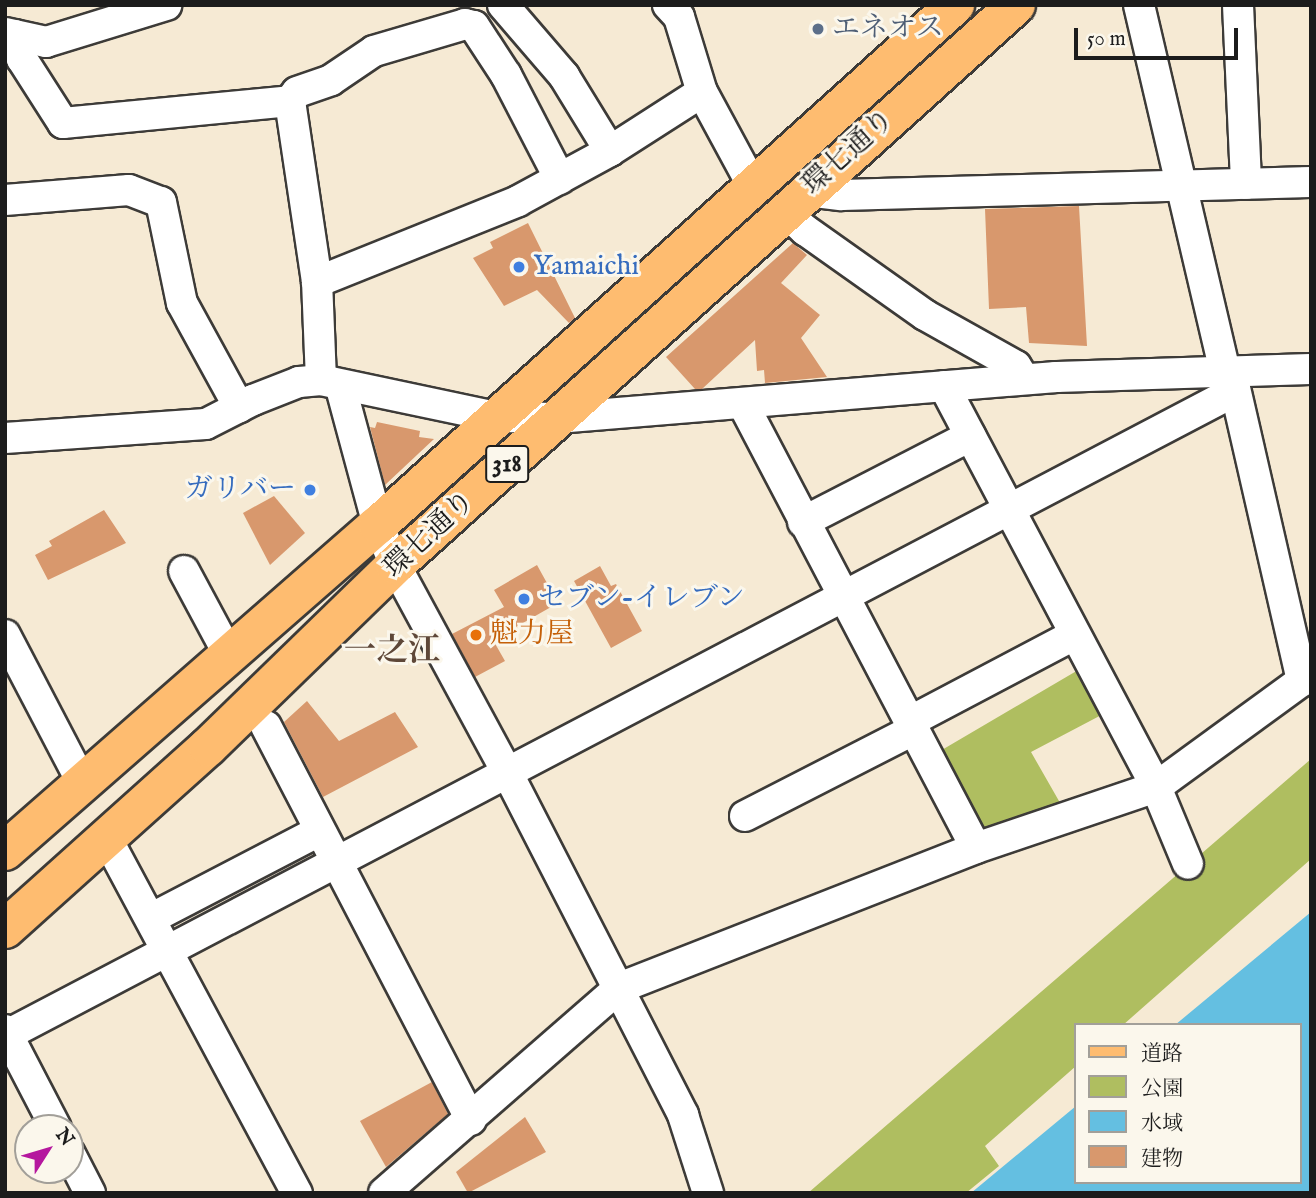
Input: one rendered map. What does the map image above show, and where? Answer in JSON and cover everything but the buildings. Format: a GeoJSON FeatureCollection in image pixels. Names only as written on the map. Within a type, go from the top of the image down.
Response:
{"type":"FeatureCollection","features":[{"type":"Feature","properties":{"kind":"main road","name":"環七通り"},"geometry":{"type":"LineString","coordinates":[[5,851],[228,653],[378,525],[955,5]]}},
{"type":"Feature","properties":{"kind":"main road","name":"環七通り"},"geometry":{"type":"LineString","coordinates":[[5,929],[107,839],[395,565],[1016,5]]}},
{"type":"Feature","properties":{"kind":"street"},"geometry":{"type":"LineString","coordinates":[[10,34],[46,42],[166,5]]}},
{"type":"Feature","properties":{"kind":"street"},"geometry":{"type":"LineString","coordinates":[[503,5],[564,76],[610,151]]}},
{"type":"Feature","properties":{"kind":"street"},"geometry":{"type":"LineString","coordinates":[[668,5],[679,17],[702,92],[754,188]]}},
{"type":"Feature","properties":{"kind":"street"},"geometry":{"type":"LineString","coordinates":[[384,1193],[624,998],[976,848],[1156,787],[1306,677],[1139,5]]}},
{"type":"Feature","properties":{"kind":"street"},"geometry":{"type":"LineString","coordinates":[[1238,5],[1246,184]]}},
{"type":"Feature","properties":{"kind":"street"},"geometry":{"type":"LineString","coordinates":[[10,34],[22,59],[63,123],[290,100],[297,92],[331,80],[374,51],[465,24],[474,26],[506,75],[560,179]]}},
{"type":"Feature","properties":{"kind":"street"},"geometry":{"type":"LineString","coordinates":[[317,282],[560,179],[610,151],[702,92]]}},
{"type":"Feature","properties":{"kind":"street"},"geometry":{"type":"LineString","coordinates":[[290,100],[331,384],[378,525],[395,565],[507,772],[683,1115],[708,1193]]}},
{"type":"Feature","properties":{"kind":"street"},"geometry":{"type":"LineString","coordinates":[[1024,379],[1016,366],[925,315],[805,230],[796,201],[842,195],[1185,188],[1311,182]]}},
{"type":"Feature","properties":{"kind":"street"},"geometry":{"type":"LineString","coordinates":[[5,200],[129,190],[161,202],[182,303],[239,407]]}},
{"type":"Feature","properties":{"kind":"street"},"geometry":{"type":"LineString","coordinates":[[5,438],[184,428],[206,424],[299,382],[331,384],[497,417],[557,418],[1024,379],[1230,378],[1310,370]]}},
{"type":"Feature","properties":{"kind":"street"},"geometry":{"type":"LineString","coordinates":[[49,1114],[6,1034],[1008,509],[1230,378]]}},
{"type":"Feature","properties":{"kind":"street"},"geometry":{"type":"LineString","coordinates":[[944,386],[1156,787],[1188,864]]}},
{"type":"Feature","properties":{"kind":"street"},"geometry":{"type":"LineString","coordinates":[[743,404],[976,848]]}},
{"type":"Feature","properties":{"kind":"street"},"geometry":{"type":"LineString","coordinates":[[803,522],[970,436]]}},
{"type":"Feature","properties":{"kind":"street"},"geometry":{"type":"LineString","coordinates":[[184,571],[228,653]]}},
{"type":"Feature","properties":{"kind":"street"},"geometry":{"type":"LineString","coordinates":[[5,635],[82,782]]}},
{"type":"Feature","properties":{"kind":"street"},"geometry":{"type":"LineString","coordinates":[[746,816],[1074,635]]}},
{"type":"Feature","properties":{"kind":"street"},"geometry":{"type":"LineString","coordinates":[[266,726],[471,1120]]}},
{"type":"Feature","properties":{"kind":"street"},"geometry":{"type":"LineString","coordinates":[[152,918],[319,831]]}},
{"type":"Feature","properties":{"kind":"street"},"geometry":{"type":"LineString","coordinates":[[107,839],[169,949],[297,1193]]}},
{"type":"Feature","properties":{"kind":"street"},"geometry":{"type":"LineString","coordinates":[[415,1193],[624,998],[640,998],[807,934]]}},
{"type":"Feature","properties":{"kind":"green space"},"geometry":{"type":"Polygon","coordinates":[[[1085,666],[1109,711],[1031,752],[1063,808],[978,839],[935,754],[1085,666]]]}},
{"type":"Feature","properties":{"kind":"green space"},"geometry":{"type":"Polygon","coordinates":[[[1311,759],[1311,859],[1125,1023],[1074,1023],[1074,1068],[985,1146],[999,1166],[966,1193],[808,1193],[1311,759]]]}},
{"type":"Feature","properties":{"kind":"water"},"geometry":{"type":"Polygon","coordinates":[[[1311,912],[1311,1193],[971,1193],[1074,1108],[1074,1184],[1302,1184],[1302,1023],[1177,1023],[1311,912]]]}},
{"type":"Feature","properties":{"kind":"place","name":"エネオス"},"geometry":{"type":"Point","coordinates":[818,29]}},
{"type":"Feature","properties":{"kind":"place","name":"Yamaichi"},"geometry":{"type":"Point","coordinates":[519,267]}},
{"type":"Feature","properties":{"kind":"place","name":"ガリバー"},"geometry":{"type":"Point","coordinates":[310,490]}},
{"type":"Feature","properties":{"kind":"place","name":"セブン-イレブン"},"geometry":{"type":"Point","coordinates":[524,599]}},
{"type":"Feature","properties":{"kind":"place","name":"魁力屋"},"geometry":{"type":"Point","coordinates":[476,635]}},
{"type":"Feature","properties":{"kind":"district","name":"一之江"},"geometry":{"type":"Point","coordinates":[392,652]}}]}
